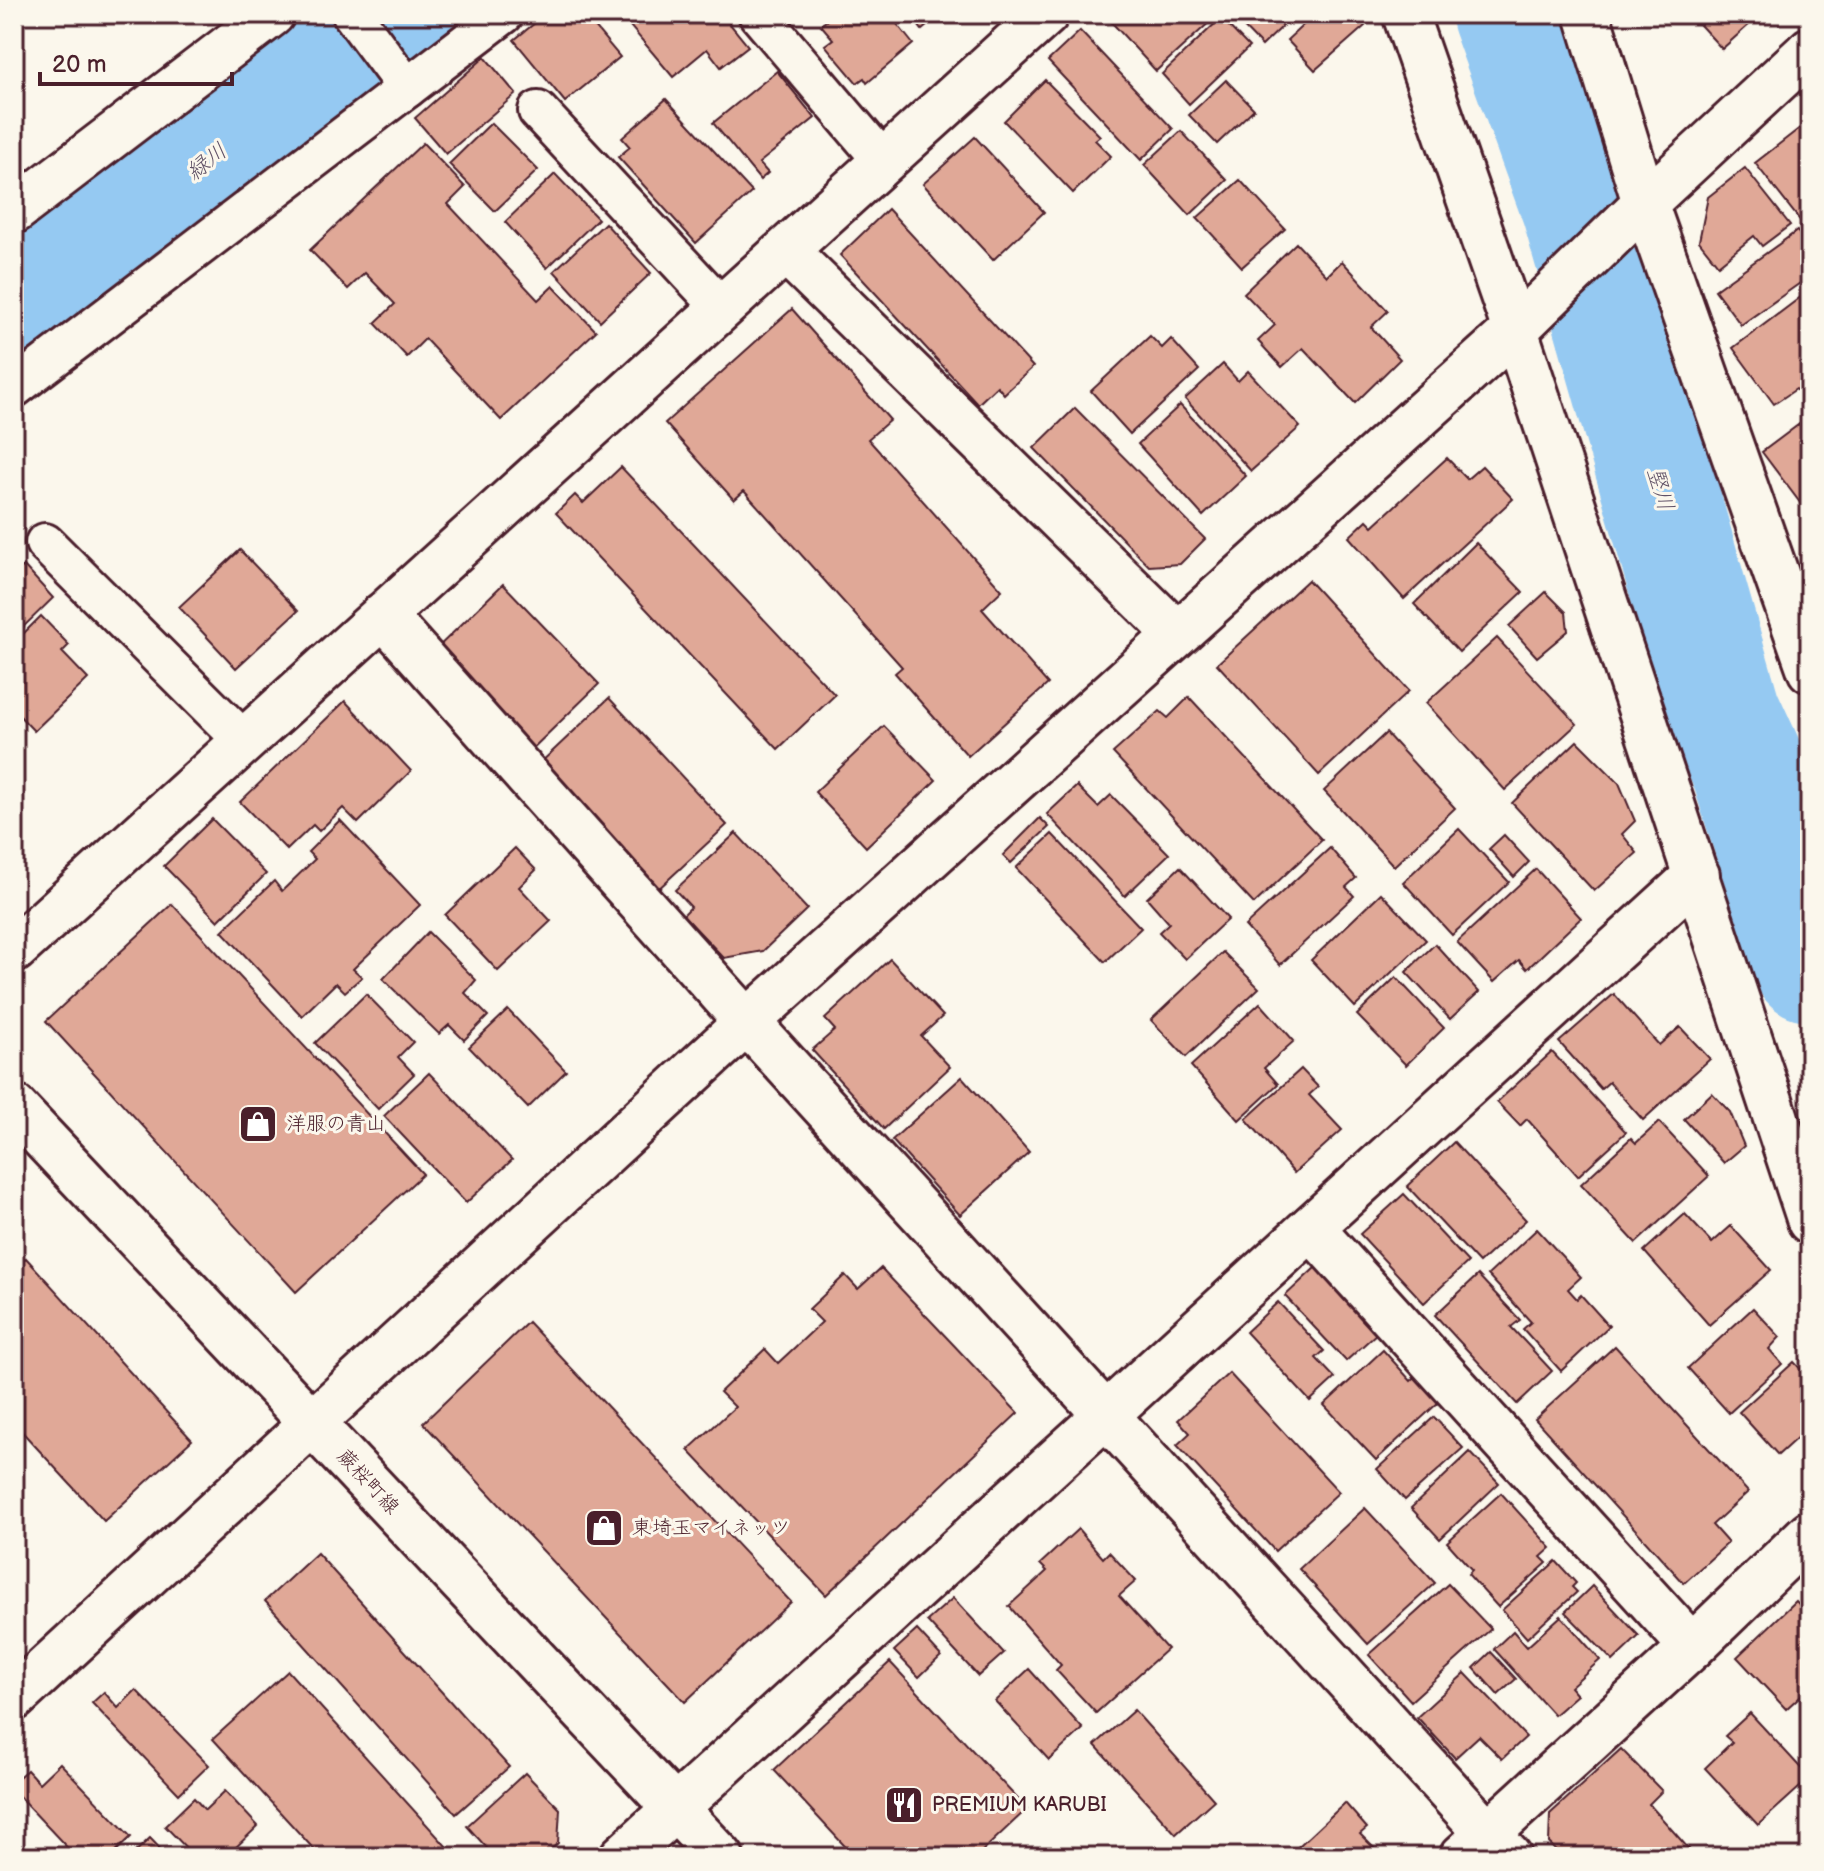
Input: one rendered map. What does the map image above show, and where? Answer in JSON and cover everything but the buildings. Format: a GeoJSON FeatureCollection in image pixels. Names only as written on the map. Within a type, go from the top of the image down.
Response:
{"type":"FeatureCollection","features":[{"type":"Feature","properties":{"kind":"street"},"geometry":{"type":"LineString","coordinates":[[14,211],[272,14]]}},
{"type":"Feature","properties":{"kind":"street"},"geometry":{"type":"LineString","coordinates":[[1405,14],[1515,330],[1810,1221]]}},
{"type":"Feature","properties":{"kind":"street"},"geometry":{"type":"LineString","coordinates":[[1587,14],[1645,203],[1810,670]]}},
{"type":"Feature","properties":{"kind":"street"},"geometry":{"type":"LineString","coordinates":[[14,950],[884,162],[1032,19]]}},
{"type":"Feature","properties":{"kind":"street"},"geometry":{"type":"LineString","coordinates":[[14,1698],[747,1022],[1515,330],[1645,203],[1810,50]]}},
{"type":"Feature","properties":{"kind":"street"},"geometry":{"type":"LineString","coordinates":[[786,251],[1177,634]]}},
{"type":"Feature","properties":{"kind":"street"},"geometry":{"type":"LineString","coordinates":[[383,615],[1105,1416],[1486,1849],[1810,1533]]}},
{"type":"Feature","properties":{"kind":"street"},"geometry":{"type":"LineString","coordinates":[[622,1857],[1697,875]]}},
{"type":"Feature","properties":{"kind":"street","name":"蕨桜町線"},"geometry":{"type":"LineString","coordinates":[[14,1107],[721,1857]]}},
{"type":"Feature","properties":{"kind":"street"},"geometry":{"type":"LineString","coordinates":[[1311,1228],[1692,1647]]}},
{"type":"Feature","properties":{"kind":"lane"},"geometry":{"type":"LineString","coordinates":[[352,14],[407,88]]}},
{"type":"Feature","properties":{"kind":"lane"},"geometry":{"type":"LineString","coordinates":[[14,388],[504,14]]}},
{"type":"Feature","properties":{"kind":"lane"},"geometry":{"type":"LineString","coordinates":[[758,14],[884,162]]}},
{"type":"Feature","properties":{"kind":"lane"},"geometry":{"type":"LineString","coordinates":[[538,111],[722,308]]}},
{"type":"Feature","properties":{"kind":"lane"},"geometry":{"type":"LineString","coordinates":[[45,543],[244,741]]}},
{"type":"Feature","properties":{"kind":"waterway","name":"緑川"},"geometry":{"type":"LineString","coordinates":[[14,310],[399,14]]}},
{"type":"Feature","properties":{"kind":"waterway","name":"竪川"},"geometry":{"type":"LineString","coordinates":[[1509,14],[1579,207],[1723,712],[1749,769],[1810,963]]}},
{"type":"Feature","properties":{"kind":"place","name":"洋服の青山"},"geometry":{"type":"Point","coordinates":[258,1124]}},
{"type":"Feature","properties":{"kind":"place","name":"東埼玉マイネッツ"},"geometry":{"type":"Point","coordinates":[604,1528]}},
{"type":"Feature","properties":{"kind":"place","name":"PREMIUM KARUBI"},"geometry":{"type":"Point","coordinates":[904,1805]}}]}
